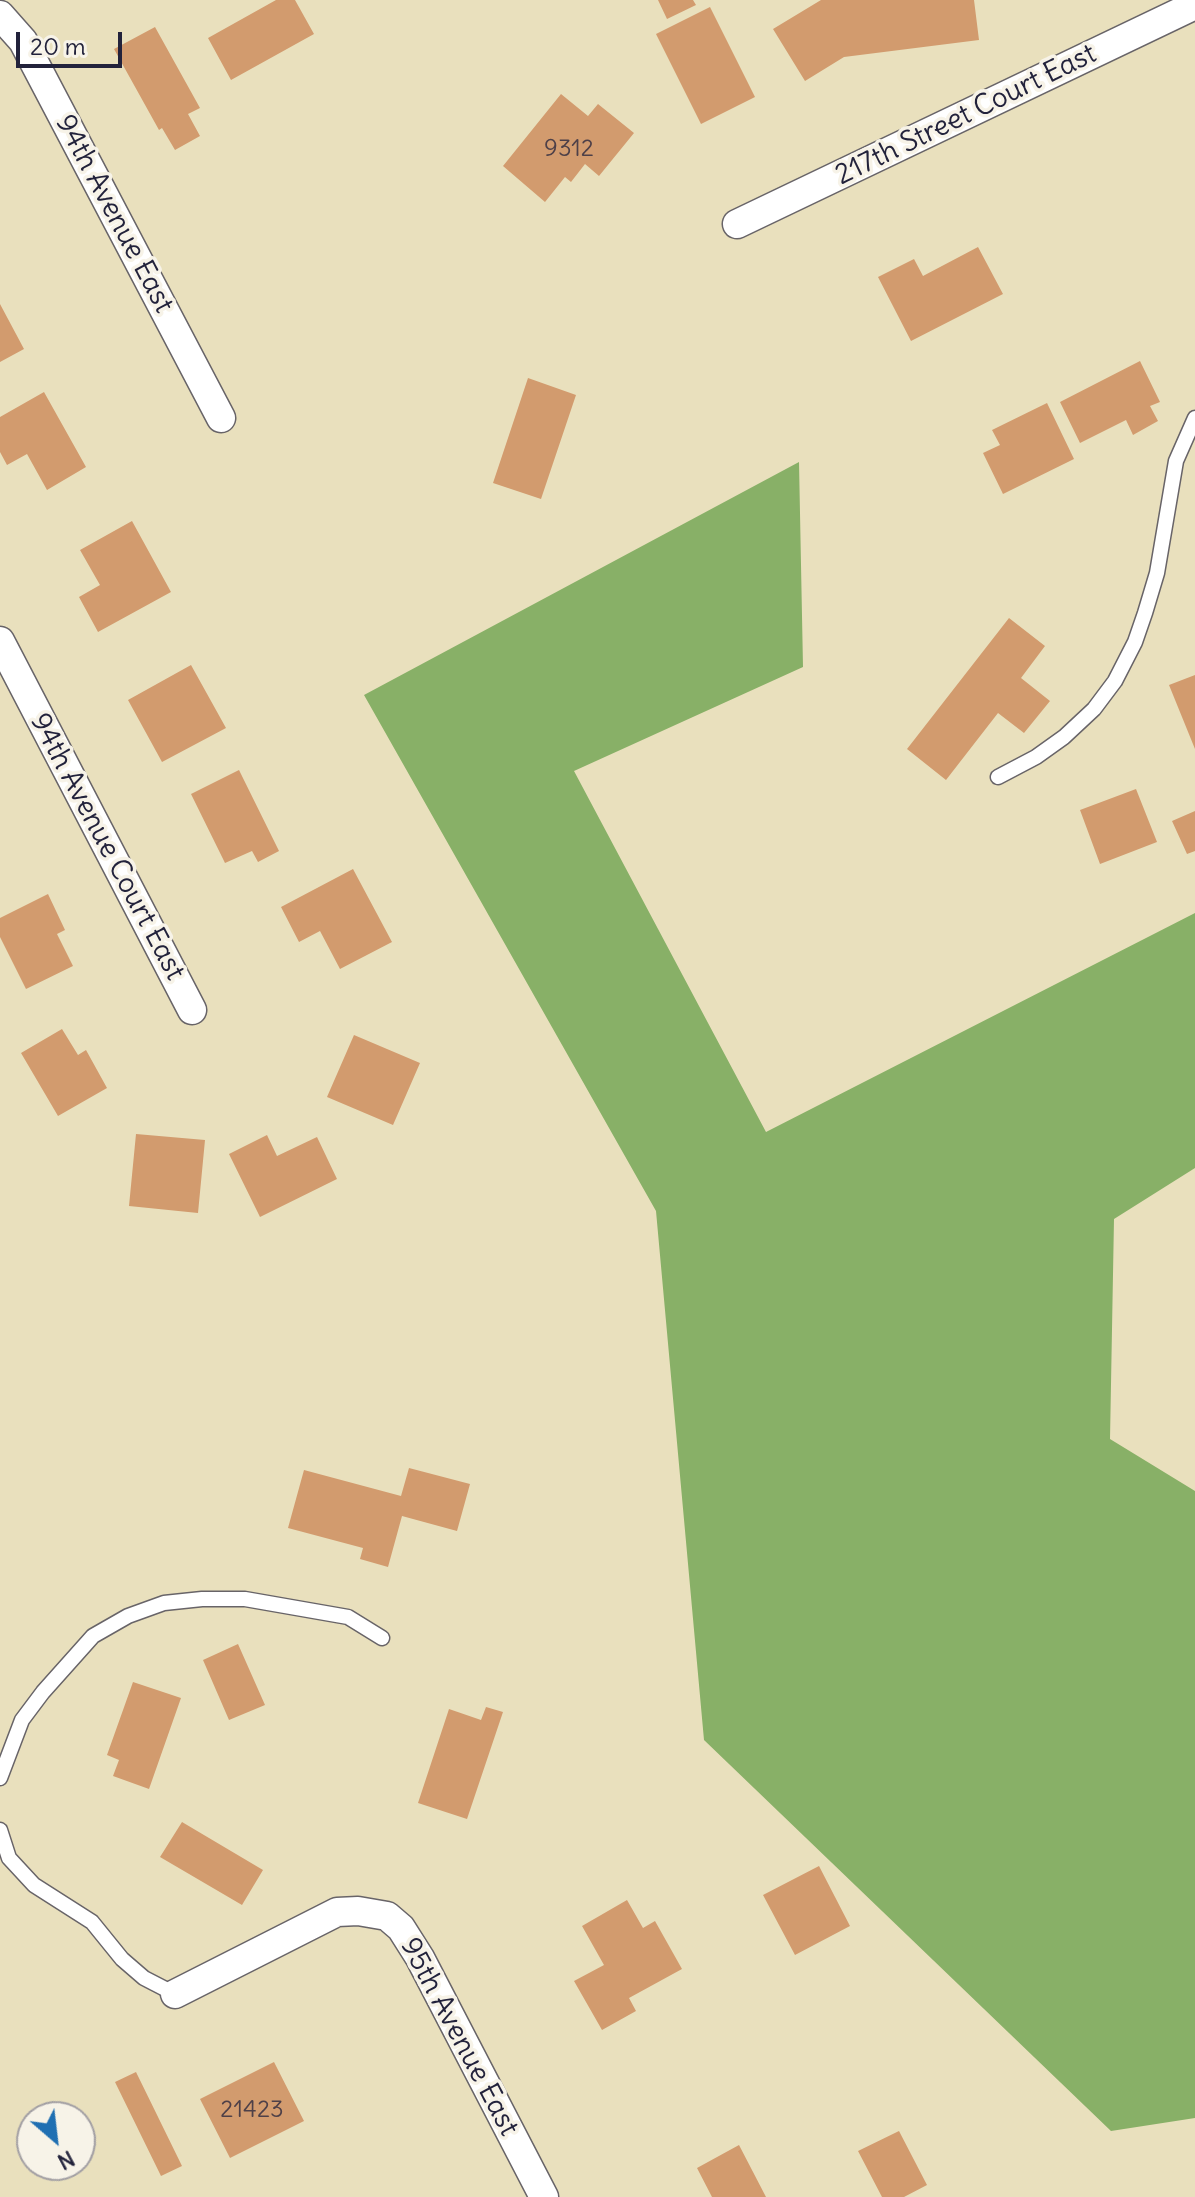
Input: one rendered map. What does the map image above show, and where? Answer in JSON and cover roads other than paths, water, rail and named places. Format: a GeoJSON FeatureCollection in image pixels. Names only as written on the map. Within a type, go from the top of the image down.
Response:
{"type":"FeatureCollection","features":[{"type":"Feature","properties":{"kind":"street","name":"217th Street Court East"},"geometry":{"type":"LineString","coordinates":[[737,224],[1195,5]]}},
{"type":"Feature","properties":{"kind":"street","name":"94th Avenue East"},"geometry":{"type":"LineString","coordinates":[[0,15],[23,41],[221,418]]}},
{"type":"Feature","properties":{"kind":"street","name":"94th Avenue Court East"},"geometry":{"type":"LineString","coordinates":[[0,641],[192,1010]]}},
{"type":"Feature","properties":{"kind":"street","name":"95th Avenue East"},"geometry":{"type":"LineString","coordinates":[[175,1994],[337,1912],[358,1911],[387,1916],[401,1928],[420,1958],[544,2197]]}},
{"type":"Feature","properties":{"kind":"lane"},"geometry":{"type":"LineString","coordinates":[[998,777],[1036,757],[1064,737],[1094,709],[1115,681],[1135,642],[1145,613],[1157,573],[1176,461],[1195,418]]}},
{"type":"Feature","properties":{"kind":"lane"},"geometry":{"type":"LineString","coordinates":[[0,1778],[22,1720],[43,1692],[93,1636],[128,1616],[164,1603],[245,1599],[348,1617],[382,1638]]}},
{"type":"Feature","properties":{"kind":"lane"},"geometry":{"type":"LineString","coordinates":[[0,1830],[3,1847],[19,1871],[34,1885],[92,1922],[122,1959],[144,1978],[175,1994]]}}]}
